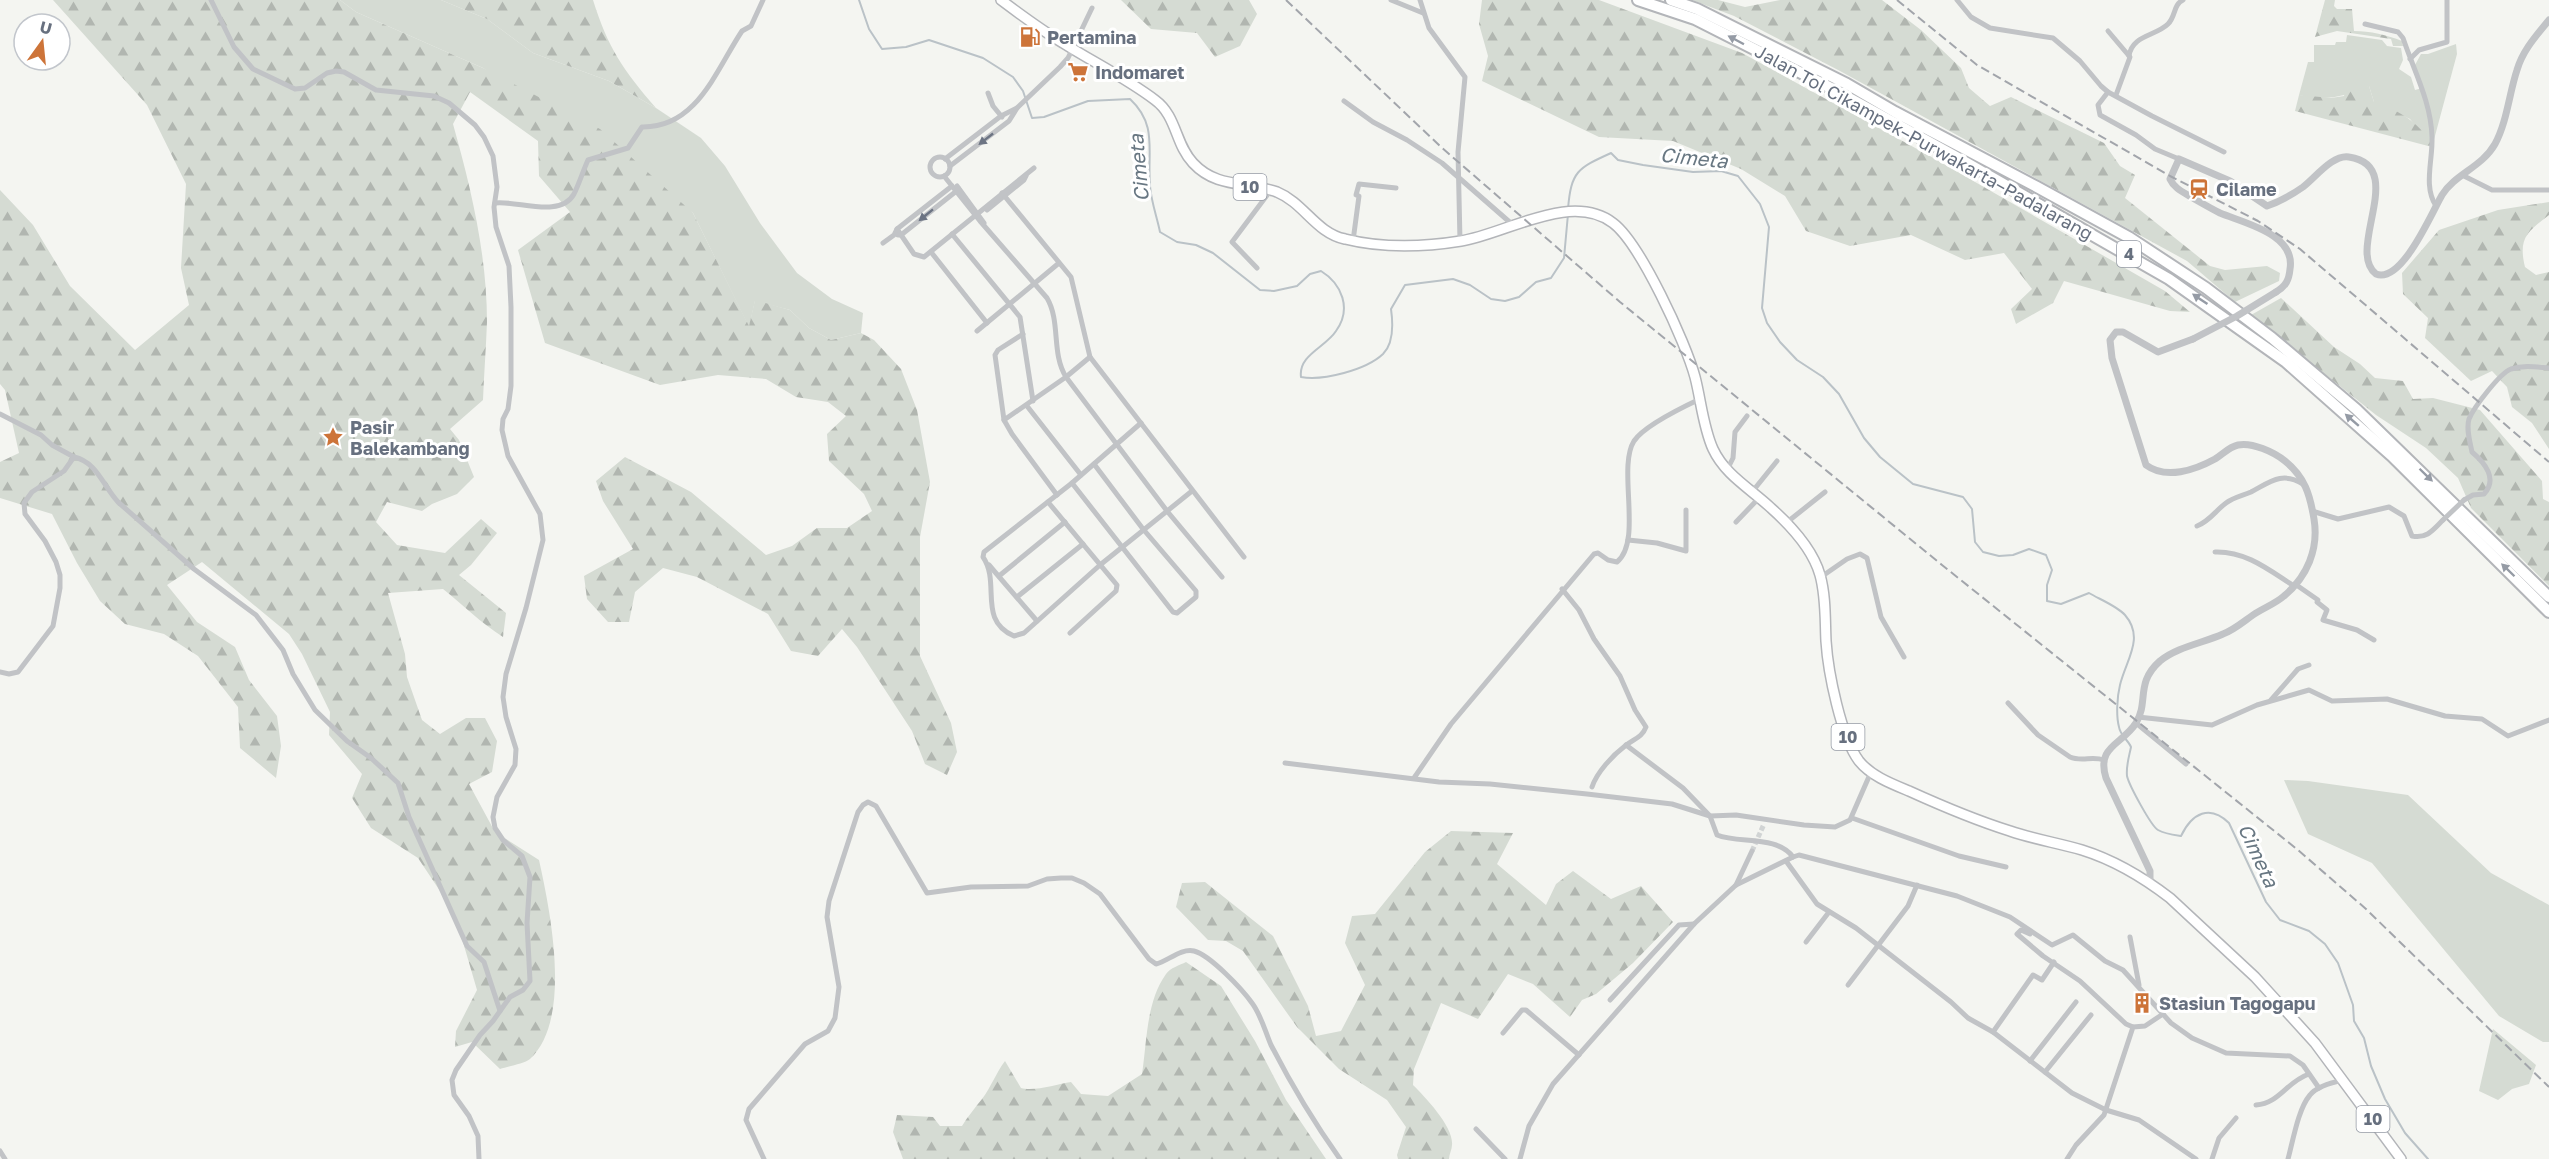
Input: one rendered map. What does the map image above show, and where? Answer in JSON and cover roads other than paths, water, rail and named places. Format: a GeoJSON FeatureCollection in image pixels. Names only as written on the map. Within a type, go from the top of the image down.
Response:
{"type":"FeatureCollection","features":[{"type":"Feature","properties":{"kind":"highway","name":"10"},"geometry":{"type":"LineString","coordinates":[[1001,0],[1029,21],[1136,87],[1165,109],[1184,151],[1202,172],[1226,183],[1271,190],[1294,202],[1324,231],[1338,238],[1404,245],[1460,241],[1552,213],[1594,214],[1611,221],[1628,238],[1682,338],[1714,452],[1727,470],[1786,523],[1811,554],[1821,578],[1826,647],[1834,693],[1851,747],[1863,766],[1889,782],[1947,808],[2011,831],[2086,851],[2150,883],[2170,898],[2255,978],[2314,1042],[2401,1159]]}},
{"type":"Feature","properties":{"kind":"highway","name":"Jalan Tol Cikampek–Purwakarta–Padalarang"},"geometry":{"type":"LineString","coordinates":[[1638,0],[1695,18],[1827,86],[2121,249],[2178,285],[2286,362],[2350,418],[2392,456],[2549,612]]}},
{"type":"Feature","properties":{"kind":"highway","name":"Jalan Tol Cikampek–Purwakarta–Padalarang"},"geometry":{"type":"LineString","coordinates":[[1671,0],[1697,9],[1847,84],[2130,238],[2206,288],[2272,338],[2348,402],[2549,597]]}},
{"type":"Feature","properties":{"kind":"street"},"geometry":{"type":"LineString","coordinates":[[211,0],[234,47],[254,69],[295,89],[304,88],[327,73],[336,71],[344,72],[376,90],[434,96],[449,103],[475,125],[489,147],[495,170],[496,227],[509,266],[511,307],[511,386],[502,430],[508,456],[540,514],[543,540],[506,674],[504,707],[516,749],[515,765],[497,797],[492,817],[502,840],[522,856],[530,877],[527,923],[531,974],[529,984],[510,997],[480,1035],[453,1076],[454,1095],[469,1116],[478,1136],[479,1159]]}},
{"type":"Feature","properties":{"kind":"street"},"geometry":{"type":"LineString","coordinates":[[495,203],[507,202],[550,208],[567,202],[574,194],[588,160],[628,148],[642,127],[656,127],[679,119],[698,102],[742,31],[751,26],[764,0]]}},
{"type":"Feature","properties":{"kind":"street"},"geometry":{"type":"LineString","coordinates":[[1391,0],[1423,13]]}},
{"type":"Feature","properties":{"kind":"street"},"geometry":{"type":"LineString","coordinates":[[1420,0],[1423,13],[1440,45],[1457,63],[1465,77],[1459,138],[1460,241]]}},
{"type":"Feature","properties":{"kind":"street"},"geometry":{"type":"LineString","coordinates":[[1957,0],[1971,17],[1990,28],[2055,39],[2080,61],[2108,92],[2224,152]]}},
{"type":"Feature","properties":{"kind":"street"},"geometry":{"type":"LineString","coordinates":[[2116,95],[2134,44],[2167,25],[2177,3],[2183,0]]}},
{"type":"Feature","properties":{"kind":"street"},"geometry":{"type":"LineString","coordinates":[[2410,59],[2419,50],[2447,42],[2446,0]]}},
{"type":"Feature","properties":{"kind":"street"},"geometry":{"type":"LineString","coordinates":[[1020,106],[1001,116],[945,159],[936,158],[930,165],[933,174],[938,177],[945,175],[950,166],[1007,122],[1060,67],[1092,8]]}},
{"type":"Feature","properties":{"kind":"street"},"geometry":{"type":"LineString","coordinates":[[2108,92],[2098,105],[2100,115],[2136,135],[2155,149],[2230,181],[2267,206],[2302,188],[2342,158],[2351,157],[2364,163],[2372,172],[2376,186],[2367,259],[2370,268],[2379,276],[2392,271],[2414,247],[2451,184],[2464,176],[2489,153],[2495,144],[2522,57],[2549,20]]}},
{"type":"Feature","properties":{"kind":"street"},"geometry":{"type":"LineString","coordinates":[[2365,24],[2401,34],[2426,96],[2432,136],[2429,192],[2436,206]]}},
{"type":"Feature","properties":{"kind":"street"},"geometry":{"type":"LineString","coordinates":[[2108,31],[2129,56]]}},
{"type":"Feature","properties":{"kind":"street"},"geometry":{"type":"LineString","coordinates":[[988,93],[993,106],[1007,122]]}},
{"type":"Feature","properties":{"kind":"street"},"geometry":{"type":"LineString","coordinates":[[1344,101],[1373,122],[1443,163],[1513,225]]}},
{"type":"Feature","properties":{"kind":"street"},"geometry":{"type":"LineString","coordinates":[[945,159],[950,166]]}},
{"type":"Feature","properties":{"kind":"street"},"geometry":{"type":"LineString","coordinates":[[2150,883],[2150,871],[2106,778],[2104,760],[2112,746],[2137,720],[2146,679],[2160,662],[2166,657],[2226,633],[2283,597],[2294,585],[2314,552],[2315,530],[2307,487],[2301,476],[2281,458],[2246,445],[2229,448],[2203,465],[2179,471],[2162,472],[2146,465],[2112,358],[2110,340],[2116,332],[2123,332],[2158,352],[2193,339],[2277,292],[2287,282],[2291,263],[2283,244],[2253,226],[2217,212],[2176,188],[2170,182],[2170,176],[2180,159]]}},
{"type":"Feature","properties":{"kind":"street"},"geometry":{"type":"LineString","coordinates":[[895,232],[902,235],[918,257],[924,257],[1004,195],[1034,168]]}},
{"type":"Feature","properties":{"kind":"street"},"geometry":{"type":"LineString","coordinates":[[945,175],[1052,308],[1059,360],[1066,377],[1167,511],[1222,577]]}},
{"type":"Feature","properties":{"kind":"street"},"geometry":{"type":"LineString","coordinates":[[2464,176],[2492,190],[2549,190]]}},
{"type":"Feature","properties":{"kind":"street"},"geometry":{"type":"LineString","coordinates":[[1353,241],[1359,196],[1356,195],[1359,184],[1396,188]]}},
{"type":"Feature","properties":{"kind":"street"},"geometry":{"type":"LineString","coordinates":[[882,243],[955,189]]}},
{"type":"Feature","properties":{"kind":"street"},"geometry":{"type":"LineString","coordinates":[[902,235],[955,189]]}},
{"type":"Feature","properties":{"kind":"street"},"geometry":{"type":"LineString","coordinates":[[1257,268],[1232,242],[1271,190]]}},
{"type":"Feature","properties":{"kind":"street"},"geometry":{"type":"LineString","coordinates":[[1004,195],[1075,285],[1085,344],[1090,357],[1244,557]]}},
{"type":"Feature","properties":{"kind":"street"},"geometry":{"type":"LineString","coordinates":[[953,235],[1020,316],[1033,400]]}},
{"type":"Feature","properties":{"kind":"street"},"geometry":{"type":"LineString","coordinates":[[932,251],[987,323]]}},
{"type":"Feature","properties":{"kind":"street"},"geometry":{"type":"LineString","coordinates":[[977,331],[1059,263]]}},
{"type":"Feature","properties":{"kind":"street"},"geometry":{"type":"LineString","coordinates":[[1023,333],[998,350],[995,355],[1004,420],[1057,495]]}},
{"type":"Feature","properties":{"kind":"street"},"geometry":{"type":"LineString","coordinates":[[1004,420],[1066,377],[1090,357]]}},
{"type":"Feature","properties":{"kind":"street"},"geometry":{"type":"LineString","coordinates":[[2312,511],[2338,519],[2389,507],[2404,516],[2412,536],[2422,537],[2431,532],[2464,500],[2473,495],[2484,494],[2489,488],[2491,476],[2482,461],[2472,452],[2468,421],[2473,413],[2502,374],[2511,369],[2529,366],[2549,368]]}},
{"type":"Feature","properties":{"kind":"street"},"geometry":{"type":"LineString","coordinates":[[1414,778],[1451,724],[1562,589],[1595,553],[1608,560],[1619,561],[1624,554],[1628,540],[1629,469],[1632,443],[1640,434],[1700,399]]}},
{"type":"Feature","properties":{"kind":"street"},"geometry":{"type":"LineString","coordinates":[[1027,405],[1082,475]]}},
{"type":"Feature","properties":{"kind":"street"},"geometry":{"type":"LineString","coordinates":[[0,414],[41,435],[74,457],[85,460],[93,467],[118,502],[194,569],[256,615],[283,650],[293,674],[315,710],[347,741],[371,758],[398,783],[409,817],[467,946],[484,962],[500,1011]]}},
{"type":"Feature","properties":{"kind":"street"},"geometry":{"type":"LineString","coordinates":[[1727,470],[1733,458],[1735,432],[1747,416]]}},
{"type":"Feature","properties":{"kind":"street"},"geometry":{"type":"LineString","coordinates":[[1036,621],[988,564],[983,557],[984,552],[1082,475],[1141,423]]}},
{"type":"Feature","properties":{"kind":"street"},"geometry":{"type":"LineString","coordinates":[[0,672],[9,674],[18,672],[53,626],[60,575],[45,541],[23,510],[24,503],[32,492],[64,471],[74,457]]}},
{"type":"Feature","properties":{"kind":"street"},"geometry":{"type":"LineString","coordinates":[[1736,522],[1777,461]]}},
{"type":"Feature","properties":{"kind":"street"},"geometry":{"type":"LineString","coordinates":[[1072,483],[1173,612],[1177,613],[1196,597],[1196,591],[1143,529],[1094,464]]}},
{"type":"Feature","properties":{"kind":"street"},"geometry":{"type":"LineString","coordinates":[[2197,526],[2205,523],[2219,508],[2236,496],[2249,493],[2273,479],[2288,478],[2307,487]]}},
{"type":"Feature","properties":{"kind":"street"},"geometry":{"type":"LineString","coordinates":[[988,564],[991,581],[990,608],[1001,626],[1010,634],[1020,635],[1143,529],[1192,491]]}},
{"type":"Feature","properties":{"kind":"street"},"geometry":{"type":"LineString","coordinates":[[1786,523],[1825,492]]}},
{"type":"Feature","properties":{"kind":"street"},"geometry":{"type":"LineString","coordinates":[[1048,502],[1117,585],[1116,591],[1070,633]]}},
{"type":"Feature","properties":{"kind":"street"},"geometry":{"type":"LineString","coordinates":[[1628,540],[1657,543],[1686,551],[1686,510]]}},
{"type":"Feature","properties":{"kind":"street"},"geometry":{"type":"LineString","coordinates":[[999,576],[1065,522]]}},
{"type":"Feature","properties":{"kind":"street"},"geometry":{"type":"LineString","coordinates":[[1017,597],[1083,544]]}},
{"type":"Feature","properties":{"kind":"street"},"geometry":{"type":"LineString","coordinates":[[2214,552],[2224,551],[2251,559],[2318,600],[2317,602],[2327,610],[2323,620],[2357,630],[2374,640]]}},
{"type":"Feature","properties":{"kind":"street"},"geometry":{"type":"LineString","coordinates":[[1821,578],[1847,559],[1860,554],[1867,558],[1881,617],[1904,657]]}},
{"type":"Feature","properties":{"kind":"street"},"geometry":{"type":"LineString","coordinates":[[1562,589],[1579,610],[1594,639],[1620,676],[1635,710],[1646,727],[1638,738],[1626,745],[1597,776],[1592,787]]}},
{"type":"Feature","properties":{"kind":"street"},"geometry":{"type":"LineString","coordinates":[[2270,701],[2298,669],[2309,665]]}},
{"type":"Feature","properties":{"kind":"street"},"geometry":{"type":"LineString","coordinates":[[2137,720],[2212,725],[2270,701],[2309,690],[2332,701],[2387,699],[2445,716],[2481,718],[2508,736],[2549,720]]}},
{"type":"Feature","properties":{"kind":"street"},"geometry":{"type":"LineString","coordinates":[[2008,703],[2038,735],[2070,757],[2104,760]]}},
{"type":"Feature","properties":{"kind":"street"},"geometry":{"type":"LineString","coordinates":[[2137,720],[2186,764]]}},
{"type":"Feature","properties":{"kind":"street"},"geometry":{"type":"LineString","coordinates":[[1626,745],[1683,788],[1710,816],[1717,835],[1733,840],[1768,843],[1788,851],[1793,857]]}},
{"type":"Feature","properties":{"kind":"street"},"geometry":{"type":"LineString","coordinates":[[1285,763],[1439,782],[1551,789],[1672,804],[1710,816],[1736,815],[1765,822],[1835,827],[1845,824],[1852,818],[1871,771]]}},
{"type":"Feature","properties":{"kind":"street"},"geometry":{"type":"LineString","coordinates":[[764,1159],[746,1120],[749,1109],[806,1044],[828,1031],[835,1018],[839,987],[827,917],[858,812],[862,805],[868,802],[876,806],[927,893],[971,887],[1028,886],[1047,879],[1072,879],[1092,887],[1100,894],[1149,959],[1156,964],[1165,962],[1184,951],[1195,951],[1209,959],[1254,1005],[1272,1045],[1327,1140],[1341,1159]]}},
{"type":"Feature","properties":{"kind":"street"},"geometry":{"type":"LineString","coordinates":[[1852,818],[1959,856],[2006,867]]}},
{"type":"Feature","properties":{"kind":"street"},"geometry":{"type":"LineString","coordinates":[[1736,885],[1752,852]]}},
{"type":"Feature","properties":{"kind":"street"},"geometry":{"type":"LineString","coordinates":[[1520,1159],[1526,1134],[1553,1084],[1694,924],[1736,885],[1799,855],[1957,896],[2010,917],[2047,944],[2055,945],[2071,934],[2105,961],[2123,970],[2163,1014],[2186,1034],[2213,1049],[2238,1055],[2285,1055],[2299,1061],[2319,1088]]}},
{"type":"Feature","properties":{"kind":"street"},"geometry":{"type":"LineString","coordinates":[[1786,861],[1812,900],[1846,920],[1951,1002],[1968,1018],[1993,1032],[2072,1092],[2106,1110],[2139,1120],[2196,1159]]}},
{"type":"Feature","properties":{"kind":"street"},"geometry":{"type":"LineString","coordinates":[[1848,985],[1908,906],[1917,885]]}},
{"type":"Feature","properties":{"kind":"street"},"geometry":{"type":"LineString","coordinates":[[1806,942],[1829,912]]}},
{"type":"Feature","properties":{"kind":"street"},"geometry":{"type":"LineString","coordinates":[[1610,1000],[1679,925],[1694,924]]}},
{"type":"Feature","properties":{"kind":"street"},"geometry":{"type":"LineString","coordinates":[[2042,939],[2021,930],[2017,934],[2043,956],[2080,981],[2127,1024],[2133,1027],[2145,1026],[2163,1014]]}},
{"type":"Feature","properties":{"kind":"street"},"geometry":{"type":"LineString","coordinates":[[2130,937],[2140,988]]}},
{"type":"Feature","properties":{"kind":"street"},"geometry":{"type":"LineString","coordinates":[[1993,1032],[2033,975],[2042,980],[2054,962]]}},
{"type":"Feature","properties":{"kind":"street"},"geometry":{"type":"LineString","coordinates":[[2030,1061],[2076,1002]]}},
{"type":"Feature","properties":{"kind":"street"},"geometry":{"type":"LineString","coordinates":[[1503,1033],[1522,1010],[1526,1010],[1579,1055]]}},
{"type":"Feature","properties":{"kind":"street"},"geometry":{"type":"LineString","coordinates":[[2045,1072],[2091,1015]]}},
{"type":"Feature","properties":{"kind":"street"},"geometry":{"type":"LineString","coordinates":[[2067,1159],[2076,1145],[2098,1123],[2106,1110],[2133,1027]]}},
{"type":"Feature","properties":{"kind":"street"},"geometry":{"type":"LineString","coordinates":[[2256,1106],[2270,1102],[2294,1080],[2309,1074]]}},
{"type":"Feature","properties":{"kind":"street"},"geometry":{"type":"LineString","coordinates":[[2288,1159],[2309,1095],[2319,1088],[2344,1080]]}},
{"type":"Feature","properties":{"kind":"street"},"geometry":{"type":"LineString","coordinates":[[2212,1159],[2219,1138],[2236,1118]]}},
{"type":"Feature","properties":{"kind":"street"},"geometry":{"type":"LineString","coordinates":[[1476,1129],[1505,1159]]}},
{"type":"Feature","properties":{"kind":"street"},"geometry":{"type":"LineString","coordinates":[[0,1151],[5,1159]]}},
{"type":"Feature","properties":{"kind":"waterway","name":"Cimeta"},"geometry":{"type":"LineString","coordinates":[[859,0],[869,29],[882,49],[906,47],[929,40],[983,58],[1013,77],[1023,91],[1032,118],[1044,117],[1088,101],[1130,99],[1139,109],[1148,129],[1151,192],[1160,232],[1177,242],[1196,245],[1213,253],[1260,290],[1274,291],[1297,286],[1310,274],[1321,271],[1339,290],[1344,306],[1341,323],[1332,337],[1308,357],[1301,369],[1301,377],[1332,376],[1344,373],[1366,365],[1383,354],[1391,339],[1391,309],[1405,285],[1453,279],[1470,285],[1491,299],[1505,301],[1519,297],[1536,282],[1551,278],[1564,258],[1568,214]]}},
{"type":"Feature","properties":{"kind":"waterway","name":"Cimeta"},"geometry":{"type":"LineString","coordinates":[[1568,209],[1571,186],[1578,172],[1611,153],[1618,160],[1643,165],[1693,172],[1721,171],[1738,176],[1760,204],[1769,227],[1762,308],[1767,323],[1780,342],[1797,360],[1823,377],[1839,394],[1864,438],[1880,457],[1913,484],[1963,497],[1972,509],[1975,542],[1983,552],[1999,556],[2013,555],[2029,549],[2046,555],[2052,570],[2047,585],[2047,601],[2061,604],[2089,593],[2125,615],[2134,632],[2134,641],[2119,690],[2117,717],[2121,733],[2131,747],[2127,776],[2141,805],[2155,827],[2170,834],[2181,836],[2190,822],[2202,814],[2215,814],[2229,823],[2266,902],[2280,920],[2309,931],[2325,944],[2338,963],[2353,1005],[2354,1021],[2364,1038],[2371,1066],[2385,1099],[2405,1133],[2428,1159]]}},
{"type":"Feature","properties":{"kind":"tunnel"},"geometry":{"type":"LineString","coordinates":[[1752,851],[1764,824]]}},
{"type":"Feature","properties":{"kind":"railway"},"geometry":{"type":"LineString","coordinates":[[1286,0],[1441,147],[1620,302],[1942,565],[2298,850],[2366,909],[2549,1087]]}},
{"type":"Feature","properties":{"kind":"railway"},"geometry":{"type":"LineString","coordinates":[[1897,0],[1977,65],[2170,176],[2258,221],[2300,249],[2549,462]]}},
{"type":"Feature","properties":{"kind":"place","name":"Pertamina"},"geometry":{"type":"Point","coordinates":[1030,37]}},
{"type":"Feature","properties":{"kind":"place","name":"Indomaret"},"geometry":{"type":"Point","coordinates":[1078,72]}},
{"type":"Feature","properties":{"kind":"place","name":"Cilame"},"geometry":{"type":"Point","coordinates":[2199,189]}},
{"type":"Feature","properties":{"kind":"place","name":"Pasir Balekambang"},"geometry":{"type":"Point","coordinates":[333,437]}},
{"type":"Feature","properties":{"kind":"place","name":"Stasiun Tagogapu"},"geometry":{"type":"Point","coordinates":[2142,1003]}}]}
